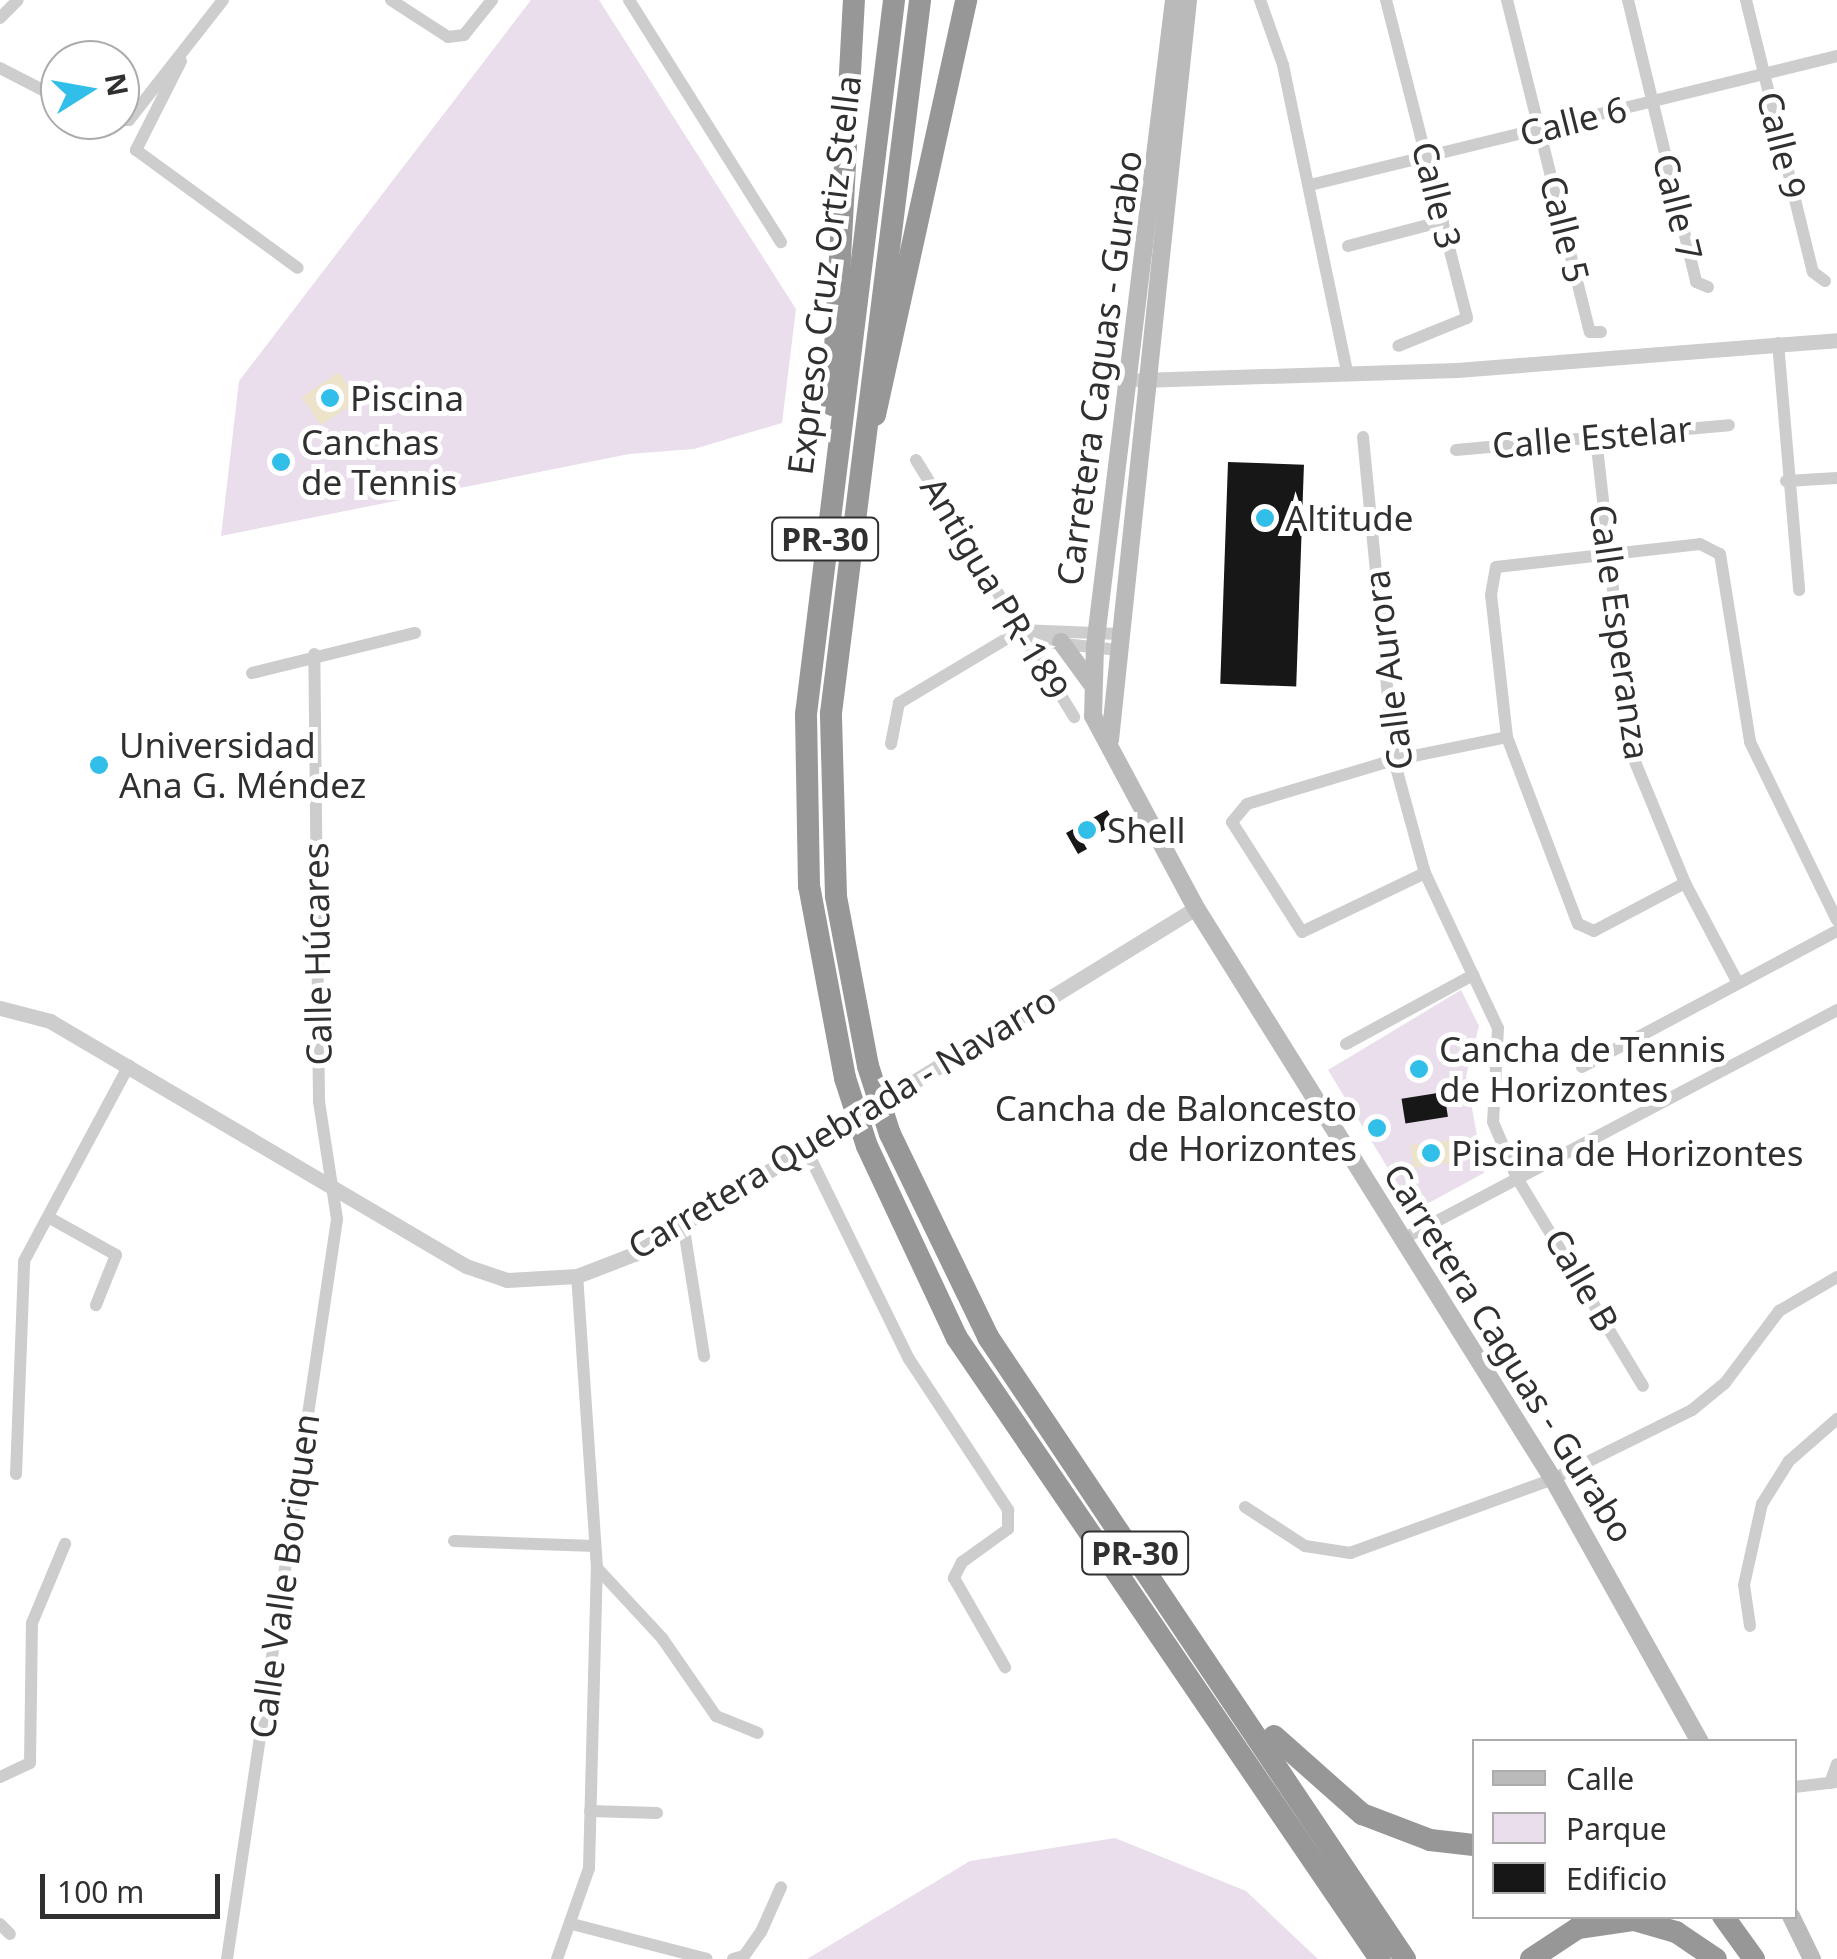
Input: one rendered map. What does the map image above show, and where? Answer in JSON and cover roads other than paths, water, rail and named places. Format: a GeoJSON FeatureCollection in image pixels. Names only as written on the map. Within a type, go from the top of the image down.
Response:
{"type":"FeatureCollection","features":[{"type":"Feature","properties":{"kind":"highway"},"geometry":{"type":"LineString","coordinates":[[838,439],[829,388],[854,0]]}},
{"type":"Feature","properties":{"kind":"highway","name":"Expreso Cruz Ortiz Stella"},"geometry":{"type":"LineString","coordinates":[[894,0],[809,669],[804,800],[814,932],[845,1078],[901,1231],[967,1353],[1380,1959]]}},
{"type":"Feature","properties":{"kind":"highway","name":"Expreso Cruz Ortiz Stella"},"geometry":{"type":"LineString","coordinates":[[920,0],[834,670],[830,788],[841,935],[868,1066],[890,1134],[988,1337],[1405,1959]]}},
{"type":"Feature","properties":{"kind":"highway"},"geometry":{"type":"LineString","coordinates":[[864,436],[885,394],[966,0]]}},
{"type":"Feature","properties":{"kind":"highway"},"geometry":{"type":"LineString","coordinates":[[1194,1642],[1284,1748],[1344,1803],[1409,1833],[1472,1845]]}},
{"type":"Feature","properties":{"kind":"highway"},"geometry":{"type":"LineString","coordinates":[[1725,1919],[1754,1959]]}},
{"type":"Feature","properties":{"kind":"highway"},"geometry":{"type":"LineString","coordinates":[[1531,1959],[1578,1928],[1634,1920],[1676,1932],[1716,1959]]}},
{"type":"Feature","properties":{"kind":"main road","name":"Carretera Caguas - Gurabo"},"geometry":{"type":"LineString","coordinates":[[1110,740],[1174,0]]}},
{"type":"Feature","properties":{"kind":"main road","name":"Carretera Caguas - Gurabo"},"geometry":{"type":"LineString","coordinates":[[1188,0],[1140,380],[1096,639],[1094,716],[1196,908],[1400,1240],[1553,1479],[1698,1739]]}},
{"type":"Feature","properties":{"kind":"main road"},"geometry":{"type":"LineString","coordinates":[[1062,642],[1092,683]]}},
{"type":"Feature","properties":{"kind":"main road"},"geometry":{"type":"LineString","coordinates":[[1792,1919],[1812,1959]]}},
{"type":"Feature","properties":{"kind":"street"},"geometry":{"type":"LineString","coordinates":[[0,18],[18,0]]}},
{"type":"Feature","properties":{"kind":"street"},"geometry":{"type":"LineString","coordinates":[[140,107],[181,61],[223,0]]}},
{"type":"Feature","properties":{"kind":"street"},"geometry":{"type":"LineString","coordinates":[[391,0],[448,37],[464,35],[492,0]]}},
{"type":"Feature","properties":{"kind":"street"},"geometry":{"type":"LineString","coordinates":[[628,0],[781,242]]}},
{"type":"Feature","properties":{"kind":"street"},"geometry":{"type":"LineString","coordinates":[[1260,0],[1310,186],[1348,375]]}},
{"type":"Feature","properties":{"kind":"street","name":"Calle 3"},"geometry":{"type":"LineString","coordinates":[[1386,0],[1467,318],[1398,346]]}},
{"type":"Feature","properties":{"kind":"street","name":"Calle 5"},"geometry":{"type":"LineString","coordinates":[[1507,0],[1590,332],[1601,332]]}},
{"type":"Feature","properties":{"kind":"street","name":"Calle 7"},"geometry":{"type":"LineString","coordinates":[[1628,0],[1696,282],[1708,286]]}},
{"type":"Feature","properties":{"kind":"street","name":"Calle 9"},"geometry":{"type":"LineString","coordinates":[[1746,0],[1813,272],[1825,281]]}},
{"type":"Feature","properties":{"kind":"street","name":"Calle 6"},"geometry":{"type":"LineString","coordinates":[[1310,186],[1837,56]]}},
{"type":"Feature","properties":{"kind":"street"},"geometry":{"type":"LineString","coordinates":[[181,61],[136,150],[298,268]]}},
{"type":"Feature","properties":{"kind":"street"},"geometry":{"type":"LineString","coordinates":[[0,68],[40,89]]}},
{"type":"Feature","properties":{"kind":"street"},"geometry":{"type":"LineString","coordinates":[[1348,246],[1443,221]]}},
{"type":"Feature","properties":{"kind":"street"},"geometry":{"type":"LineString","coordinates":[[1140,380],[1348,375],[1837,340]]}},
{"type":"Feature","properties":{"kind":"street"},"geometry":{"type":"LineString","coordinates":[[1778,343],[1786,481],[1799,590]]}},
{"type":"Feature","properties":{"kind":"street","name":"Calle Estelar"},"geometry":{"type":"LineString","coordinates":[[1456,450],[1728,425]]}},
{"type":"Feature","properties":{"kind":"street","name":"Calle Aurora"},"geometry":{"type":"LineString","coordinates":[[1364,438],[1394,760],[1425,873],[1498,1028],[1493,1122],[1517,1178]]}},
{"type":"Feature","properties":{"kind":"street","name":"Calle Esperanza"},"geometry":{"type":"LineString","coordinates":[[1596,438],[1604,552],[1631,752],[1685,883],[1738,983]]}},
{"type":"Feature","properties":{"kind":"street","name":"Antigua PR-189"},"geometry":{"type":"LineString","coordinates":[[916,460],[1074,717]]}},
{"type":"Feature","properties":{"kind":"street"},"geometry":{"type":"LineString","coordinates":[[1786,481],[1837,478]]}},
{"type":"Feature","properties":{"kind":"street"},"geometry":{"type":"LineString","coordinates":[[1685,883],[1594,931],[1578,924],[1507,737],[1491,595],[1496,567],[1509,562],[1700,544],[1720,554],[1750,742],[1837,920]]}},
{"type":"Feature","properties":{"kind":"street"},"geometry":{"type":"LineString","coordinates":[[1021,630],[1062,642],[1096,639]]}},
{"type":"Feature","properties":{"kind":"street"},"geometry":{"type":"LineString","coordinates":[[891,744],[899,703],[1021,630],[1119,642]]}},
{"type":"Feature","properties":{"kind":"street"},"geometry":{"type":"LineString","coordinates":[[252,673],[314,654],[415,633]]}},
{"type":"Feature","properties":{"kind":"street","name":"Calle Húcares"},"geometry":{"type":"LineString","coordinates":[[314,654],[319,1102],[335,1193]]}},
{"type":"Feature","properties":{"kind":"street"},"geometry":{"type":"LineString","coordinates":[[1425,873],[1302,932],[1232,822],[1247,804],[1394,760],[1507,737]]}},
{"type":"Feature","properties":{"kind":"street","name":"Carretera Quebrada - Navarro"},"geometry":{"type":"LineString","coordinates":[[0,1008],[50,1021],[129,1065],[335,1193],[466,1266],[508,1280],[577,1276],[684,1223],[1196,908]]}},
{"type":"Feature","properties":{"kind":"street"},"geometry":{"type":"LineString","coordinates":[[1582,1068],[1837,931]]}},
{"type":"Feature","properties":{"kind":"street"},"geometry":{"type":"LineString","coordinates":[[1346,1044],[1473,975]]}},
{"type":"Feature","properties":{"kind":"street"},"geometry":{"type":"LineString","coordinates":[[1400,1240],[1837,1010]]}},
{"type":"Feature","properties":{"kind":"street"},"geometry":{"type":"LineString","coordinates":[[16,1474],[18,1288],[48,1218],[129,1065]]}},
{"type":"Feature","properties":{"kind":"street"},"geometry":{"type":"LineString","coordinates":[[806,1146],[909,1360],[1008,1510],[1008,1529],[962,1562],[954,1578],[1005,1668]]}},
{"type":"Feature","properties":{"kind":"street","name":"Calle B"},"geometry":{"type":"LineString","coordinates":[[1517,1178],[1643,1386]]}},
{"type":"Feature","properties":{"kind":"street","name":"Calle Valle Boriquen"},"geometry":{"type":"LineString","coordinates":[[226,1959],[338,1219],[335,1193]]}},
{"type":"Feature","properties":{"kind":"street"},"geometry":{"type":"LineString","coordinates":[[48,1218],[116,1255],[96,1305]]}},
{"type":"Feature","properties":{"kind":"street"},"geometry":{"type":"LineString","coordinates":[[684,1223],[704,1356]]}},
{"type":"Feature","properties":{"kind":"street"},"geometry":{"type":"LineString","coordinates":[[558,1959],[588,1868],[590,1811],[596,1546],[577,1276]]}},
{"type":"Feature","properties":{"kind":"street"},"geometry":{"type":"LineString","coordinates":[[1245,1507],[1305,1546],[1350,1553],[1553,1479],[1692,1410],[1725,1383],[1779,1312],[1837,1277]]}},
{"type":"Feature","properties":{"kind":"street"},"geometry":{"type":"LineString","coordinates":[[1750,1626],[1744,1585],[1762,1504],[1788,1461],[1837,1419]]}},
{"type":"Feature","properties":{"kind":"street"},"geometry":{"type":"LineString","coordinates":[[454,1541],[596,1546]]}},
{"type":"Feature","properties":{"kind":"street"},"geometry":{"type":"LineString","coordinates":[[0,1776],[30,1763],[32,1623],[65,1544]]}},
{"type":"Feature","properties":{"kind":"street"},"geometry":{"type":"LineString","coordinates":[[596,1568],[662,1638],[716,1716],[758,1734]]}},
{"type":"Feature","properties":{"kind":"street"},"geometry":{"type":"LineString","coordinates":[[1797,1787],[1833,1782],[1837,1764]]}},
{"type":"Feature","properties":{"kind":"street"},"geometry":{"type":"LineString","coordinates":[[590,1811],[657,1813]]}},
{"type":"Feature","properties":{"kind":"street"},"geometry":{"type":"LineString","coordinates":[[732,1959],[744,1956],[762,1932],[780,1886]]}},
{"type":"Feature","properties":{"kind":"street"},"geometry":{"type":"LineString","coordinates":[[572,1924],[707,1959]]}},
{"type":"Feature","properties":{"kind":"place","name":"Piscina"},"geometry":{"type":"Point","coordinates":[330,398]}},
{"type":"Feature","properties":{"kind":"place","name":"Canchas de Tennis"},"geometry":{"type":"Point","coordinates":[281,462]}},
{"type":"Feature","properties":{"kind":"place","name":"Altitude"},"geometry":{"type":"Point","coordinates":[1265,518]}},
{"type":"Feature","properties":{"kind":"place","name":"Universidad Ana G. Méndez"},"geometry":{"type":"Point","coordinates":[99,765]}},
{"type":"Feature","properties":{"kind":"place","name":"Shell"},"geometry":{"type":"Point","coordinates":[1087,830]}},
{"type":"Feature","properties":{"kind":"place","name":"Cancha de Tennis de Horizontes"},"geometry":{"type":"Point","coordinates":[1419,1069]}},
{"type":"Feature","properties":{"kind":"place","name":"Cancha de Baloncesto de Horizontes"},"geometry":{"type":"Point","coordinates":[1377,1128]}},
{"type":"Feature","properties":{"kind":"place","name":"Piscina de Horizontes"},"geometry":{"type":"Point","coordinates":[1431,1153]}}]}
